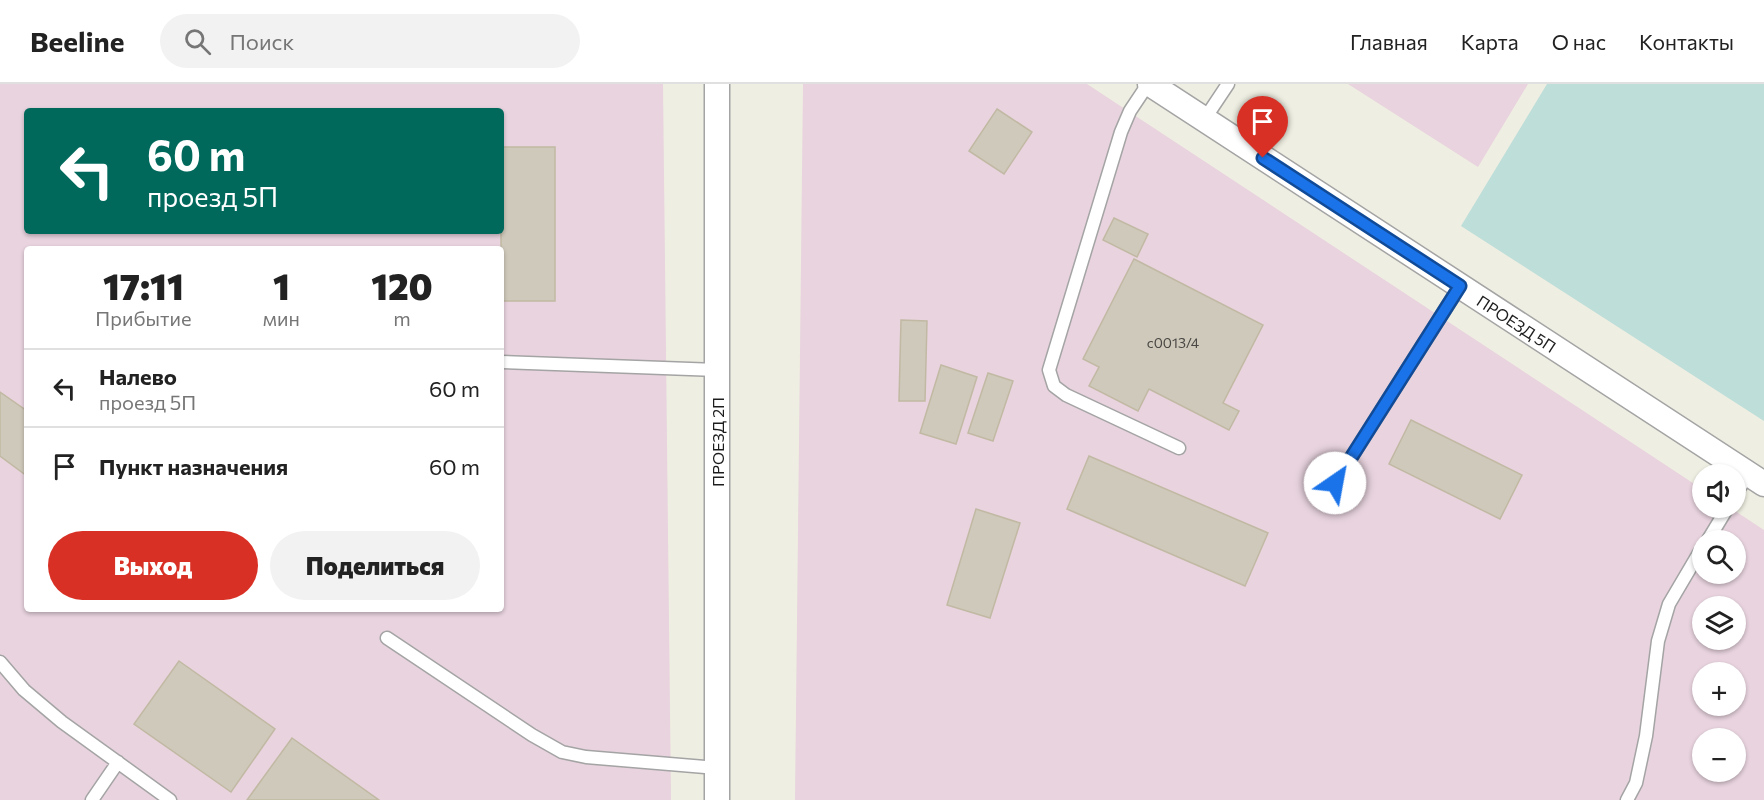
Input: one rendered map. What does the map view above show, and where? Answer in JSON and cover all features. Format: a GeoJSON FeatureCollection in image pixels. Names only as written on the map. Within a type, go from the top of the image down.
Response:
{"type":"FeatureCollection","features":[{"type":"Feature","properties":{"kind":"street","name":"ПРОЕЗД 2П"},"geometry":{"type":"LineString","coordinates":[[717,84],[717,800]]}},
{"type":"Feature","properties":{"kind":"street","name":"ПРОЕЗД 5П"},"geometry":{"type":"LineString","coordinates":[[1149,84],[1756,479]]}},
{"type":"Feature","properties":{"kind":"lane"},"geometry":{"type":"LineString","coordinates":[[1149,84],[1130,111],[1121,132],[1049,370],[1054,386],[1066,395],[1179,448]]}},
{"type":"Feature","properties":{"kind":"lane"},"geometry":{"type":"LineString","coordinates":[[1204,120],[1228,84]]}},
{"type":"Feature","properties":{"kind":"lane"},"geometry":{"type":"LineString","coordinates":[[1335,483],[1460,286]]}},
{"type":"Feature","properties":{"kind":"lane"},"geometry":{"type":"LineString","coordinates":[[504,362],[717,370]]}},
{"type":"Feature","properties":{"kind":"lane"},"geometry":{"type":"LineString","coordinates":[[1627,800],[1636,783],[1646,736],[1658,641],[1669,604],[1692,565]]}},
{"type":"Feature","properties":{"kind":"lane"},"geometry":{"type":"LineString","coordinates":[[387,638],[532,735],[562,752],[586,758],[717,768]]}},
{"type":"Feature","properties":{"kind":"lane"},"geometry":{"type":"LineString","coordinates":[[0,662],[24,690],[55,716],[170,800]]}},
{"type":"Feature","properties":{"kind":"lane"},"geometry":{"type":"LineString","coordinates":[[92,800],[118,762]]}},
{"type":"Feature","properties":{"kind":"shaded area"},"geometry":{"type":"Polygon","coordinates":[[[0,84],[663,84],[671,800],[0,800],[0,84]]]}},
{"type":"Feature","properties":{"kind":"shaded area"},"geometry":{"type":"Polygon","coordinates":[[[803,84],[1087,84],[1692,482],[1692,518],[1746,518],[1764,530],[1764,800],[795,800],[803,84]]]}},
{"type":"Feature","properties":{"kind":"shaded area"},"geometry":{"type":"Polygon","coordinates":[[[1348,84],[1528,84],[1478,167],[1348,84]]]}},
{"type":"Feature","properties":{"kind":"shaded area"},"geometry":{"type":"Polygon","coordinates":[[[1547,84],[1764,84],[1764,421],[1461,226],[1547,84]]]}},
{"type":"Feature","properties":{"kind":"building"},"geometry":{"type":"Polygon","coordinates":[[[997,109],[1032,132],[1004,174],[969,151],[997,109]]]}},
{"type":"Feature","properties":{"kind":"building"},"geometry":{"type":"Polygon","coordinates":[[[504,147],[555,147],[555,301],[504,301],[504,246],[501,246],[501,234],[504,234],[504,147]]]}},
{"type":"Feature","properties":{"kind":"building"},"geometry":{"type":"Polygon","coordinates":[[[1114,218],[1148,234],[1137,257],[1103,240],[1114,218]]]}},
{"type":"Feature","properties":{"kind":"building"},"geometry":{"type":"Polygon","coordinates":[[[1134,259],[1263,325],[1223,403],[1239,411],[1229,430],[1149,389],[1138,411],[1089,386],[1099,367],[1083,359],[1134,259]]]}},
{"type":"Feature","properties":{"kind":"building"},"geometry":{"type":"Polygon","coordinates":[[[901,320],[927,321],[925,401],[899,401],[901,320]]]}},
{"type":"Feature","properties":{"kind":"building"},"geometry":{"type":"Polygon","coordinates":[[[941,365],[977,377],[956,444],[920,433],[941,365]]]}},
{"type":"Feature","properties":{"kind":"building"},"geometry":{"type":"Polygon","coordinates":[[[988,373],[1013,381],[993,441],[968,433],[988,373]]]}},
{"type":"Feature","properties":{"kind":"building"},"geometry":{"type":"Polygon","coordinates":[[[0,392],[24,409],[24,474],[0,456],[0,392]]]}},
{"type":"Feature","properties":{"kind":"building"},"geometry":{"type":"Polygon","coordinates":[[[1411,420],[1522,475],[1500,519],[1389,464],[1411,420]]]}},
{"type":"Feature","properties":{"kind":"building"},"geometry":{"type":"Polygon","coordinates":[[[1089,456],[1268,533],[1245,586],[1067,509],[1089,456]]]}},
{"type":"Feature","properties":{"kind":"building"},"geometry":{"type":"Polygon","coordinates":[[[976,509],[1020,523],[990,618],[947,605],[976,509]]]}},
{"type":"Feature","properties":{"kind":"building"},"geometry":{"type":"Polygon","coordinates":[[[179,661],[275,729],[231,792],[134,724],[179,661]]]}},
{"type":"Feature","properties":{"kind":"building"},"geometry":{"type":"Polygon","coordinates":[[[292,738],[379,800],[247,800],[292,738]]]}},
{"type":"Feature","properties":{"kind":"route"},"geometry":{"type":"LineString","coordinates":[[1263,158],[1460,286],[1335,483]]}}]}
